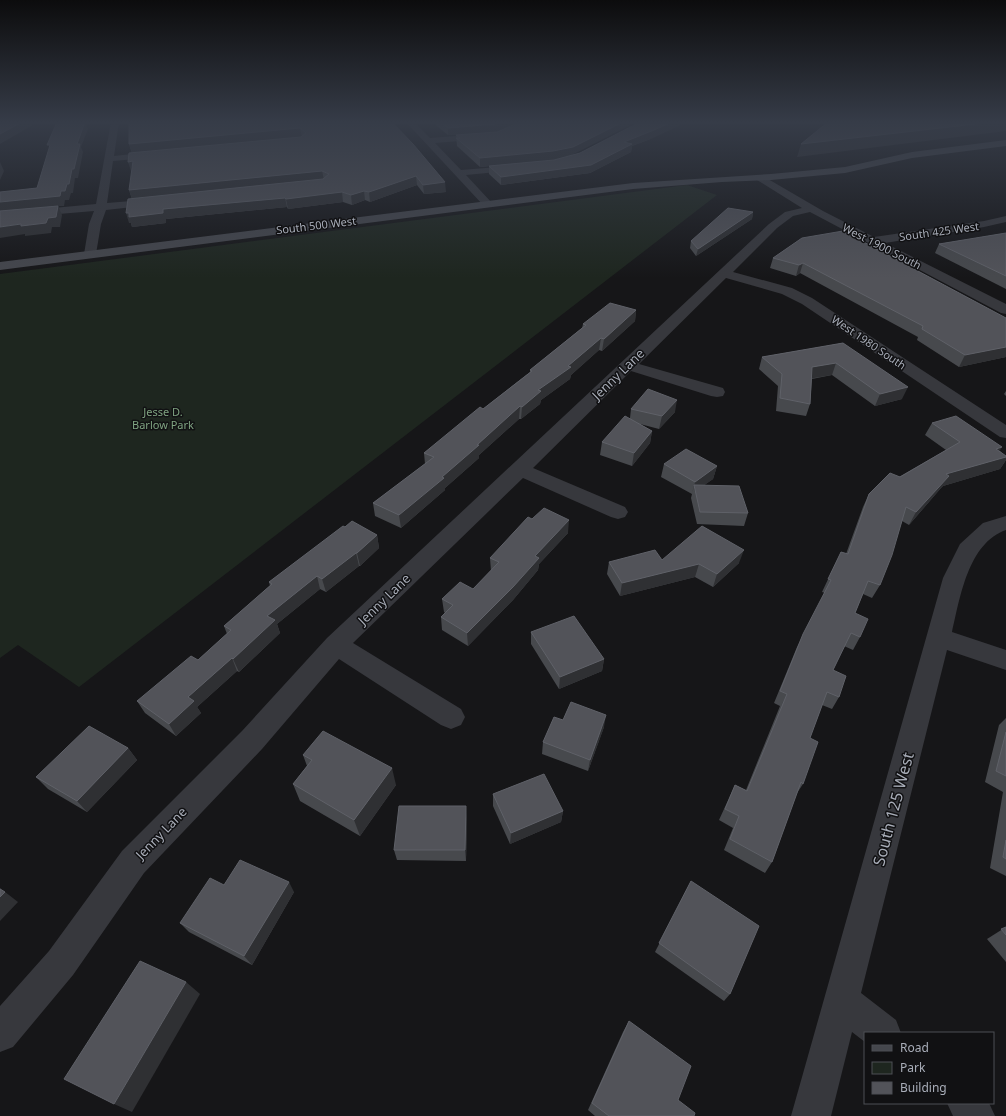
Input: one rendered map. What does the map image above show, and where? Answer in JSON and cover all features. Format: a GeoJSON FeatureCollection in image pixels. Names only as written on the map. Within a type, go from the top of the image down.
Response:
{"type":"FeatureCollection","features":[{"type":"Feature","properties":{"kind":"street"},"geometry":{"type":"LineString","coordinates":[[90,254],[95,224],[101,207],[107,174]]}},
{"type":"Feature","properties":{"kind":"street"},"geometry":{"type":"LineString","coordinates":[[459,174],[487,203]]}},
{"type":"Feature","properties":{"kind":"street","name":"South 500 West"},"geometry":{"type":"LineString","coordinates":[[0,266],[487,203],[633,186],[802,174]]}},
{"type":"Feature","properties":{"kind":"street","name":"West 1900 South"},"geometry":{"type":"LineString","coordinates":[[761,178],[811,209],[1006,310]]}},
{"type":"Feature","properties":{"kind":"street"},"geometry":{"type":"LineString","coordinates":[[0,216],[170,200]]}},
{"type":"Feature","properties":{"kind":"street","name":"Jenny Lane"},"geometry":{"type":"LineString","coordinates":[[0,1034],[61,964],[133,862],[252,740],[336,645],[772,226],[789,214],[811,209]]}},
{"type":"Feature","properties":{"kind":"street","name":"South 425 West"},"geometry":{"type":"LineString","coordinates":[[872,241],[984,224],[1006,219]]}},
{"type":"Feature","properties":{"kind":"street"},"geometry":{"type":"LineString","coordinates":[[984,224],[1000,231]]}},
{"type":"Feature","properties":{"kind":"street","name":"West 1980 South"},"geometry":{"type":"LineString","coordinates":[[723,273],[787,291],[807,301],[1006,433]]}},
{"type":"Feature","properties":{"kind":"street"},"geometry":{"type":"LineString","coordinates":[[627,365],[717,392]]}},
{"type":"Feature","properties":{"kind":"street"},"geometry":{"type":"LineString","coordinates":[[519,469],[618,512]]}},
{"type":"Feature","properties":{"kind":"street","name":"South 125 West"},"geometry":{"type":"LineString","coordinates":[[811,1116],[954,578],[968,549],[990,528],[1006,523]]}},
{"type":"Feature","properties":{"kind":"street"},"geometry":{"type":"LineString","coordinates":[[939,637],[1006,660]]}},
{"type":"Feature","properties":{"kind":"street"},"geometry":{"type":"LineString","coordinates":[[336,645],[451,717]]}},
{"type":"Feature","properties":{"kind":"street"},"geometry":{"type":"LineString","coordinates":[[842,1001],[882,1032]]}},
{"type":"Feature","properties":{"kind":"street"},"geometry":{"type":"LineString","coordinates":[[968,1104],[975,1116]]}},
{"type":"Feature","properties":{"kind":"green space","name":"Jesse D. Barlow Park"},"geometry":{"type":"Polygon","coordinates":[[[687,185],[717,195],[79,687],[18,645],[0,658],[0,274],[687,185]]]}},
{"type":"Feature","properties":{"kind":"building"},"geometry":{"type":"Polygon","coordinates":[[[41,174],[71,174],[69,184],[67,184],[65,191],[61,191],[60,196],[0,202],[0,192],[37,188],[41,174]]]}},
{"type":"Feature","properties":{"kind":"building"},"geometry":{"type":"Polygon","coordinates":[[[131,174],[291,174],[129,190],[131,174]]]}},
{"type":"Feature","properties":{"kind":"building"},"geometry":{"type":"Polygon","coordinates":[[[329,174],[438,174],[445,182],[423,185],[416,176],[369,192],[364,191],[351,195],[342,192],[286,199],[163,209],[163,213],[129,217],[129,213],[126,213],[128,199],[323,179],[329,174]]]}},
{"type":"Feature","properties":{"kind":"building"},"geometry":{"type":"Polygon","coordinates":[[[498,174],[523,174],[501,177],[498,174]]]}},
{"type":"Feature","properties":{"kind":"building"},"geometry":{"type":"Polygon","coordinates":[[[58,206],[56,217],[48,218],[46,223],[0,227],[0,211],[58,206]]]}},
{"type":"Feature","properties":{"kind":"building"},"geometry":{"type":"Polygon","coordinates":[[[728,208],[753,212],[698,249],[691,241],[728,208]]]}},
{"type":"Feature","properties":{"kind":"building"},"geometry":{"type":"Polygon","coordinates":[[[843,231],[1006,318],[1006,347],[965,355],[922,329],[923,326],[803,263],[799,265],[773,258],[802,238],[843,231]]]}},
{"type":"Feature","properties":{"kind":"building"},"geometry":{"type":"Polygon","coordinates":[[[1006,233],[1006,276],[939,244],[1006,233]]]}},
{"type":"Feature","properties":{"kind":"building"},"geometry":{"type":"Polygon","coordinates":[[[610,303],[636,310],[604,339],[601,338],[568,366],[571,367],[538,390],[541,391],[522,407],[520,406],[477,445],[479,445],[442,477],[444,478],[399,515],[373,503],[434,457],[424,453],[480,407],[483,409],[532,371],[530,370],[586,325],[583,324],[610,303]]]}},
{"type":"Feature","properties":{"kind":"building"},"geometry":{"type":"Polygon","coordinates":[[[843,343],[908,387],[880,394],[836,363],[812,367],[810,404],[780,398],[782,374],[762,357],[843,343]]]}},
{"type":"Feature","properties":{"kind":"building"},"geometry":{"type":"Polygon","coordinates":[[[648,389],[677,400],[662,416],[631,409],[648,389]]]}},
{"type":"Feature","properties":{"kind":"building"},"geometry":{"type":"Polygon","coordinates":[[[625,416],[652,431],[634,453],[602,442],[625,416]]]}},
{"type":"Feature","properties":{"kind":"building"},"geometry":{"type":"Polygon","coordinates":[[[956,416],[1002,447],[996,449],[1006,457],[946,474],[949,476],[916,512],[906,507],[892,555],[880,585],[868,581],[855,613],[868,619],[860,637],[851,633],[833,670],[846,676],[839,697],[827,692],[810,738],[818,742],[803,784],[801,782],[772,862],[730,839],[739,816],[725,809],[735,785],[747,791],[787,694],[780,691],[803,634],[831,580],[828,579],[841,552],[848,554],[869,494],[890,473],[900,477],[960,442],[932,423],[956,416]]]}},
{"type":"Feature","properties":{"kind":"building"},"geometry":{"type":"Polygon","coordinates":[[[686,449],[717,466],[695,482],[664,464],[686,449]]]}},
{"type":"Feature","properties":{"kind":"building"},"geometry":{"type":"Polygon","coordinates":[[[694,485],[739,486],[748,513],[700,512],[694,485]]]}},
{"type":"Feature","properties":{"kind":"building"},"geometry":{"type":"Polygon","coordinates":[[[544,508],[569,520],[535,556],[539,558],[513,587],[467,633],[441,617],[453,605],[442,599],[460,582],[473,589],[499,562],[490,558],[528,517],[532,519],[544,508]]]}},
{"type":"Feature","properties":{"kind":"building"},"geometry":{"type":"Polygon","coordinates":[[[352,521],[377,535],[357,553],[322,579],[317,576],[267,616],[275,620],[233,659],[232,658],[188,697],[194,701],[169,724],[137,701],[191,656],[198,660],[231,630],[224,626],[272,584],[269,582],[343,526],[345,527],[352,521]]]}},
{"type":"Feature","properties":{"kind":"building"},"geometry":{"type":"Polygon","coordinates":[[[702,526],[744,550],[717,574],[699,564],[622,583],[609,562],[655,550],[662,560],[702,526]]]}},
{"type":"Feature","properties":{"kind":"building"},"geometry":{"type":"Polygon","coordinates":[[[574,616],[604,659],[560,677],[531,632],[574,616]]]}},
{"type":"Feature","properties":{"kind":"building"},"geometry":{"type":"Polygon","coordinates":[[[571,702],[606,715],[590,760],[543,742],[554,717],[563,720],[571,702]]]}},
{"type":"Feature","properties":{"kind":"building"},"geometry":{"type":"Polygon","coordinates":[[[89,726],[128,748],[77,801],[36,777],[89,726]]]}},
{"type":"Feature","properties":{"kind":"building"},"geometry":{"type":"Polygon","coordinates":[[[323,731],[392,768],[354,820],[293,784],[312,760],[303,755],[323,731]]]}},
{"type":"Feature","properties":{"kind":"building"},"geometry":{"type":"Polygon","coordinates":[[[1006,732],[1006,776],[996,771],[1006,732]]]}},
{"type":"Feature","properties":{"kind":"building"},"geometry":{"type":"Polygon","coordinates":[[[544,774],[563,811],[511,833],[493,794],[544,774]]]}},
{"type":"Feature","properties":{"kind":"building"},"geometry":{"type":"Polygon","coordinates":[[[399,806],[466,806],[465,850],[394,850],[399,806]]]}},
{"type":"Feature","properties":{"kind":"building"},"geometry":{"type":"Polygon","coordinates":[[[1006,840],[1006,859],[1003,857],[1006,840]]]}},
{"type":"Feature","properties":{"kind":"building"},"geometry":{"type":"Polygon","coordinates":[[[240,860],[289,882],[244,956],[180,923],[210,878],[224,885],[240,860]]]}},
{"type":"Feature","properties":{"kind":"building"},"geometry":{"type":"Polygon","coordinates":[[[691,881],[759,926],[730,994],[659,943],[691,881]]]}},
{"type":"Feature","properties":{"kind":"building"},"geometry":{"type":"Polygon","coordinates":[[[0,889],[5,892],[0,897],[0,889]]]}},
{"type":"Feature","properties":{"kind":"building"},"geometry":{"type":"Polygon","coordinates":[[[1006,927],[1006,935],[1001,929],[1006,927]]]}},
{"type":"Feature","properties":{"kind":"building"},"geometry":{"type":"Polygon","coordinates":[[[140,961],[186,982],[114,1104],[64,1079],[140,961]]]}},
{"type":"Feature","properties":{"kind":"building"},"geometry":{"type":"Polygon","coordinates":[[[629,1021],[691,1066],[678,1100],[695,1113],[694,1116],[609,1116],[592,1103],[629,1021]]]}}]}
